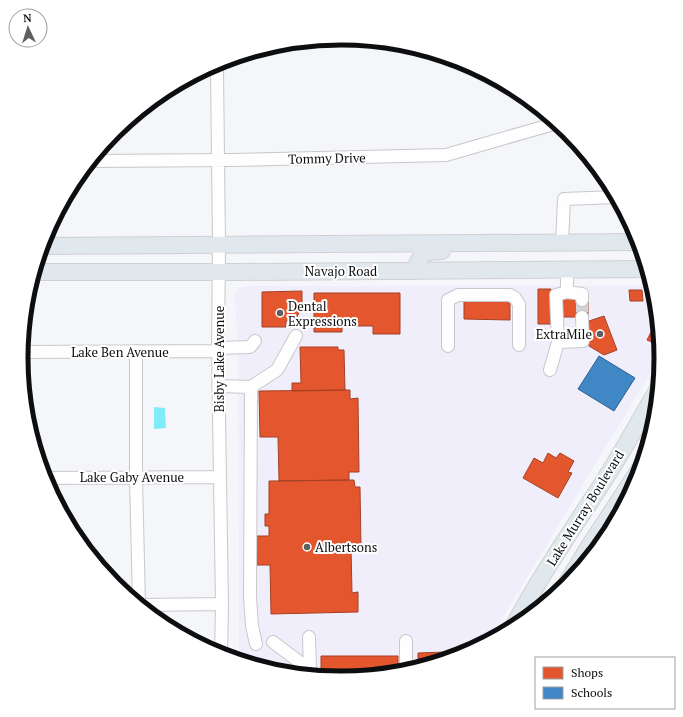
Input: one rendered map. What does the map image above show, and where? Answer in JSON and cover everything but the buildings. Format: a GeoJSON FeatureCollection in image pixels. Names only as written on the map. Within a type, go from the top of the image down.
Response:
{"type":"FeatureCollection","features":[{"type":"Feature","properties":{"kind":"main road","name":"Navajo Road"},"geometry":{"type":"LineString","coordinates":[[49,246],[632,242]]}},
{"type":"Feature","properties":{"kind":"main road"},"geometry":{"type":"LineString","coordinates":[[415,270],[417,262],[422,255],[430,251],[480,251],[496,244]]}},
{"type":"Feature","properties":{"kind":"main road","name":"Navajo Road"},"geometry":{"type":"LineString","coordinates":[[41,272],[641,269]]}},
{"type":"Feature","properties":{"kind":"main road","name":"Lake Murray Boulevard"},"geometry":{"type":"LineString","coordinates":[[522,615],[564,541],[605,478],[652,399]]}},
{"type":"Feature","properties":{"kind":"main road","name":"Lake Murray Boulevard"},"geometry":{"type":"LineString","coordinates":[[581,560],[626,490]]}},
{"type":"Feature","properties":{"kind":"street","name":"Bisby Lake Avenue"},"geometry":{"type":"LineString","coordinates":[[217,71],[219,160],[218,386],[222,604],[221,648]]}},
{"type":"Feature","properties":{"kind":"street","name":"Tommy Drive"},"geometry":{"type":"LineString","coordinates":[[99,161],[446,155],[550,125]]}},
{"type":"Feature","properties":{"kind":"street"},"geometry":{"type":"LineString","coordinates":[[562,243],[564,199],[610,197]]}},
{"type":"Feature","properties":{"kind":"street"},"geometry":{"type":"LineString","coordinates":[[567,270],[567,292]]}},
{"type":"Feature","properties":{"kind":"street"},"geometry":{"type":"LineString","coordinates":[[550,370],[558,342],[556,295],[567,292],[582,294],[582,300]]}},
{"type":"Feature","properties":{"kind":"street"},"geometry":{"type":"LineString","coordinates":[[448,346],[448,300],[458,295],[510,295],[516,298],[519,304],[519,345]]}},
{"type":"Feature","properties":{"kind":"street"},"geometry":{"type":"LineString","coordinates":[[558,342],[583,341],[582,317]]}},
{"type":"Feature","properties":{"kind":"street"},"geometry":{"type":"LineString","coordinates":[[218,386],[252,387],[277,370],[296,336]]}},
{"type":"Feature","properties":{"kind":"street","name":"Lake Ben Avenue"},"geometry":{"type":"LineString","coordinates":[[28,352],[218,350],[250,347],[255,341]]}},
{"type":"Feature","properties":{"kind":"street"},"geometry":{"type":"LineString","coordinates":[[136,352],[136,477],[139,597]]}},
{"type":"Feature","properties":{"kind":"street"},"geometry":{"type":"LineString","coordinates":[[252,387],[250,597],[252,626],[256,644]]}},
{"type":"Feature","properties":{"kind":"street","name":"Lake Gaby Avenue"},"geometry":{"type":"LineString","coordinates":[[52,478],[220,477]]}},
{"type":"Feature","properties":{"kind":"street"},"geometry":{"type":"LineString","coordinates":[[148,605],[222,604]]}},
{"type":"Feature","properties":{"kind":"street"},"geometry":{"type":"LineString","coordinates":[[309,637],[310,670]]}},
{"type":"Feature","properties":{"kind":"street"},"geometry":{"type":"LineString","coordinates":[[406,641],[406,665]]}},
{"type":"Feature","properties":{"kind":"street"},"geometry":{"type":"LineString","coordinates":[[273,642],[310,670]]}},
{"type":"Feature","properties":{"kind":"shaded area"},"geometry":{"type":"Polygon","coordinates":[[[249,286],[646,286],[652,318],[655,366],[494,632],[461,648],[423,661],[403,666],[362,671],[342,672],[301,669],[280,666],[239,654],[238,361],[235,292],[240,288],[249,286]]]}},
{"type":"Feature","properties":{"kind":"water"},"geometry":{"type":"Polygon","coordinates":[[[154,407],[165,408],[166,428],[154,429],[154,407]]]}},
{"type":"Feature","properties":{"kind":"tunnel"},"geometry":{"type":"LineString","coordinates":[[582,300],[582,317]]}},
{"type":"Feature","properties":{"kind":"place","name":"Dental Expressions"},"geometry":{"type":"Point","coordinates":[280,313]}},
{"type":"Feature","properties":{"kind":"place","name":"ExtraMile"},"geometry":{"type":"Point","coordinates":[600,334]}},
{"type":"Feature","properties":{"kind":"place","name":"Albertsons"},"geometry":{"type":"Point","coordinates":[307,547]}}]}
